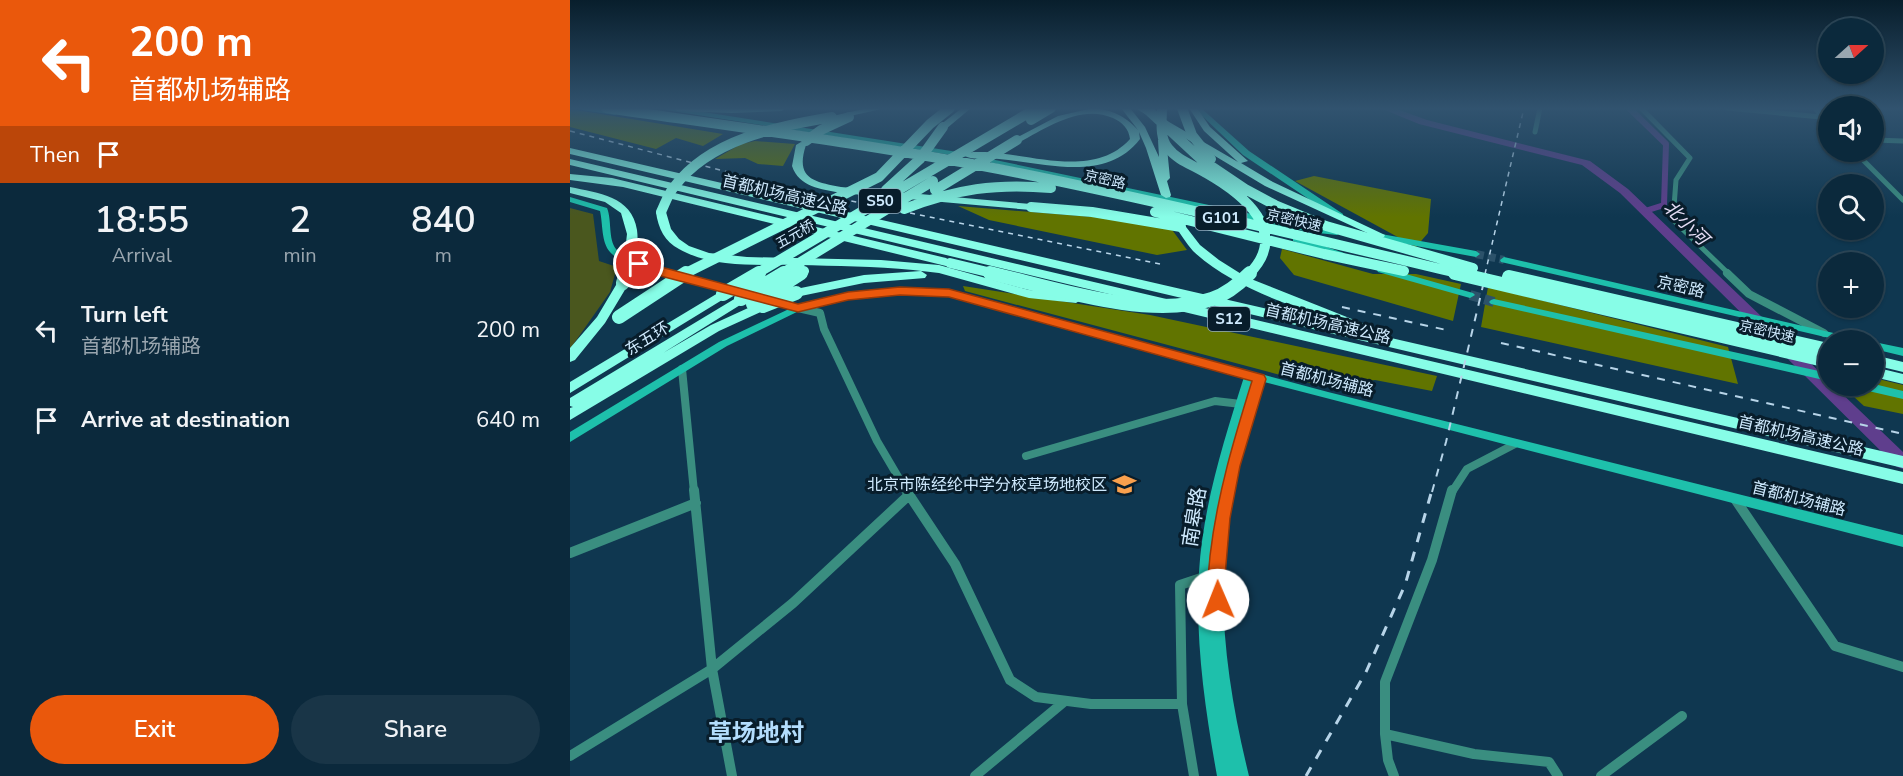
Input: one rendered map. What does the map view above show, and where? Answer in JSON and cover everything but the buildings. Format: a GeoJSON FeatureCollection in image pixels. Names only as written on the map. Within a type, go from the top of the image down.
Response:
{"type":"FeatureCollection","features":[{"type":"Feature","properties":{"kind":"highway"},"geometry":{"type":"LineString","coordinates":[[732,144],[710,155],[670,190],[661,212],[663,226],[670,238],[685,248],[702,255],[753,260],[939,269],[1029,294]]}},
{"type":"Feature","properties":{"kind":"highway"},"geometry":{"type":"LineString","coordinates":[[802,144],[796,157],[795,169],[802,178],[816,186],[1092,212],[1141,219],[1324,254],[1564,305],[1595,307]]}},
{"type":"Feature","properties":{"kind":"highway","name":"京密快速"},"geometry":{"type":"LineString","coordinates":[[850,144],[1017,173],[1177,207],[1818,359]]}},
{"type":"Feature","properties":{"kind":"highway","name":"京密快速"},"geometry":{"type":"LineString","coordinates":[[890,144],[1023,167],[1818,348]]}},
{"type":"Feature","properties":{"kind":"highway"},"geometry":{"type":"LineString","coordinates":[[570,357],[619,317],[684,274],[879,177],[900,160],[913,144]]}},
{"type":"Feature","properties":{"kind":"highway"},"geometry":{"type":"LineString","coordinates":[[820,237],[903,176],[931,144]]}},
{"type":"Feature","properties":{"kind":"highway","name":"五元桥"},"geometry":{"type":"LineString","coordinates":[[723,294],[976,144]]}},
{"type":"Feature","properties":{"kind":"highway","name":"五元桥"},"geometry":{"type":"LineString","coordinates":[[752,303],[995,144]]}},
{"type":"Feature","properties":{"kind":"highway"},"geometry":{"type":"LineString","coordinates":[[570,415],[715,328],[1010,144]]}},
{"type":"Feature","properties":{"kind":"highway"},"geometry":{"type":"LineString","coordinates":[[968,155],[1062,163],[1095,163],[1122,154],[1131,144]]}},
{"type":"Feature","properties":{"kind":"highway"},"geometry":{"type":"LineString","coordinates":[[1148,144],[1179,225],[1196,247],[1215,264],[1242,280],[1405,346]]}},
{"type":"Feature","properties":{"kind":"highway"},"geometry":{"type":"LineString","coordinates":[[1163,144],[1167,195]]}},
{"type":"Feature","properties":{"kind":"highway"},"geometry":{"type":"LineString","coordinates":[[570,169],[950,263],[1137,306],[1185,304],[1210,298],[1236,286],[1261,260],[1266,236],[1262,221],[1236,193],[1173,153],[1166,144]]}},
{"type":"Feature","properties":{"kind":"highway"},"geometry":{"type":"LineString","coordinates":[[1183,144],[1242,186],[1271,203],[1309,220],[1437,255],[1473,268]]}},
{"type":"Feature","properties":{"kind":"highway"},"geometry":{"type":"LineString","coordinates":[[1199,144],[1204,152],[1242,186]]}},
{"type":"Feature","properties":{"kind":"highway"},"geometry":{"type":"LineString","coordinates":[[1201,144],[1269,184],[1380,235]]}},
{"type":"Feature","properties":{"kind":"highway"},"geometry":{"type":"LineString","coordinates":[[1224,144],[1269,184]]}},
{"type":"Feature","properties":{"kind":"highway","name":"首都机场高速公路"},"geometry":{"type":"LineString","coordinates":[[570,151],[1903,462]]}},
{"type":"Feature","properties":{"kind":"highway","name":"首都机场高速公路"},"geometry":{"type":"LineString","coordinates":[[570,162],[984,258],[1231,319],[1896,476]]}},
{"type":"Feature","properties":{"kind":"highway"},"geometry":{"type":"LineString","coordinates":[[570,177],[624,184]]}},
{"type":"Feature","properties":{"kind":"highway"},"geometry":{"type":"LineString","coordinates":[[570,184],[604,194],[623,207],[629,215],[633,237],[623,283],[601,320],[570,357]]}},
{"type":"Feature","properties":{"kind":"highway"},"geometry":{"type":"LineString","coordinates":[[904,209],[944,193],[974,186],[1039,187],[1085,195],[1324,254]]}},
{"type":"Feature","properties":{"kind":"highway"},"geometry":{"type":"LineString","coordinates":[[570,190],[610,199]]}},
{"type":"Feature","properties":{"kind":"highway"},"geometry":{"type":"LineString","coordinates":[[752,303],[864,279],[904,274],[955,279],[1029,294],[1231,319]]}},
{"type":"Feature","properties":{"kind":"highway","name":"东五环"},"geometry":{"type":"LineString","coordinates":[[570,388],[723,294]]}},
{"type":"Feature","properties":{"kind":"highway","name":"东五环"},"geometry":{"type":"LineString","coordinates":[[570,405],[752,303]]}},
{"type":"Feature","properties":{"kind":"highway"},"geometry":{"type":"LineString","coordinates":[[1884,362],[1903,367]]}},
{"type":"Feature","properties":{"kind":"highway"},"geometry":{"type":"LineString","coordinates":[[1884,374],[1903,379]]}},
{"type":"Feature","properties":{"kind":"main road","name":"京密路"},"geometry":{"type":"LineString","coordinates":[[829,144],[1017,175],[1285,236],[1416,281],[1470,295]]}},
{"type":"Feature","properties":{"kind":"main road","name":"京密路"},"geometry":{"type":"LineString","coordinates":[[899,144],[968,155],[1309,229],[1380,235],[1476,254]]}},
{"type":"Feature","properties":{"kind":"main road"},"geometry":{"type":"LineString","coordinates":[[1236,144],[1346,219]]}},
{"type":"Feature","properties":{"kind":"main road","name":"首都机场辅路"},"geometry":{"type":"LineString","coordinates":[[570,199],[604,210],[610,245],[613,252],[620,257],[657,271],[798,308],[848,296],[900,291],[949,293],[1254,377],[1903,541]]}},
{"type":"Feature","properties":{"kind":"main road","name":"京密路"},"geometry":{"type":"LineString","coordinates":[[1504,260],[1818,332]]}},
{"type":"Feature","properties":{"kind":"main road"},"geometry":{"type":"LineString","coordinates":[[1494,302],[1818,375]]}},
{"type":"Feature","properties":{"kind":"main road"},"geometry":{"type":"LineString","coordinates":[[570,438],[723,344],[798,308]]}},
{"type":"Feature","properties":{"kind":"main road"},"geometry":{"type":"LineString","coordinates":[[1884,348],[1903,352]]}},
{"type":"Feature","properties":{"kind":"main road","name":"南皋路"},"geometry":{"type":"LineString","coordinates":[[1225,776],[1219,749],[1208,656],[1205,578],[1208,546],[1220,480],[1241,404],[1254,377]]}},
{"type":"Feature","properties":{"kind":"main road","name":"南皋路"},"geometry":{"type":"LineString","coordinates":[[1240,776],[1224,689],[1219,642],[1217,567],[1222,518],[1254,377]]}},
{"type":"Feature","properties":{"kind":"main road"},"geometry":{"type":"LineString","coordinates":[[1884,391],[1903,395]]}},
{"type":"Feature","properties":{"kind":"street"},"geometry":{"type":"LineString","coordinates":[[1676,144],[1690,158],[1676,180],[1673,220],[1749,294],[1819,330]]}},
{"type":"Feature","properties":{"kind":"street"},"geometry":{"type":"LineString","coordinates":[[1865,162],[1903,200]]}},
{"type":"Feature","properties":{"kind":"street"},"geometry":{"type":"LineString","coordinates":[[798,308],[820,313],[824,329],[878,441],[909,495],[955,564],[1010,680],[1036,697],[1091,704],[1182,704]]}},
{"type":"Feature","properties":{"kind":"street"},"geometry":{"type":"LineString","coordinates":[[682,369],[712,669],[732,776]]}},
{"type":"Feature","properties":{"kind":"street"},"geometry":{"type":"LineString","coordinates":[[1026,456],[1215,400],[1241,404]]}},
{"type":"Feature","properties":{"kind":"street"},"geometry":{"type":"LineString","coordinates":[[1394,776],[1388,760],[1385,734],[1384,682],[1432,560],[1452,490],[1467,469],[1515,444]]}},
{"type":"Feature","properties":{"kind":"street"},"geometry":{"type":"LineString","coordinates":[[570,756],[712,669],[793,603],[909,495]]}},
{"type":"Feature","properties":{"kind":"street"},"geometry":{"type":"LineString","coordinates":[[1735,499],[1835,646],[1903,667]]}},
{"type":"Feature","properties":{"kind":"street"},"geometry":{"type":"LineString","coordinates":[[570,553],[696,503]]}},
{"type":"Feature","properties":{"kind":"street"},"geometry":{"type":"LineString","coordinates":[[1194,776],[1182,704],[1180,585],[1205,578],[1217,567]]}},
{"type":"Feature","properties":{"kind":"street"},"geometry":{"type":"LineString","coordinates":[[975,776],[1065,700]]}},
{"type":"Feature","properties":{"kind":"street"},"geometry":{"type":"LineString","coordinates":[[1601,776],[1682,716]]}},
{"type":"Feature","properties":{"kind":"street"},"geometry":{"type":"LineString","coordinates":[[1385,734],[1474,754],[1549,762],[1558,776]]}},
{"type":"Feature","properties":{"kind":"green space"},"geometry":{"type":"Polygon","coordinates":[[[637,144],[665,144],[656,149],[637,144]]]}},
{"type":"Feature","properties":{"kind":"green space"},"geometry":{"type":"Polygon","coordinates":[[[741,144],[795,144],[783,166],[758,164],[745,158],[715,159],[741,144]]]}},
{"type":"Feature","properties":{"kind":"green space"},"geometry":{"type":"Polygon","coordinates":[[[1314,176],[1431,199],[1428,233],[1416,247],[1295,181],[1314,176]]]}},
{"type":"Feature","properties":{"kind":"green space"},"geometry":{"type":"Polygon","coordinates":[[[958,206],[1167,223],[1187,250],[1157,255],[989,220],[958,206]]]}},
{"type":"Feature","properties":{"kind":"green space"},"geometry":{"type":"Polygon","coordinates":[[[570,208],[593,214],[599,261],[617,267],[610,292],[570,349],[570,208]]]}},
{"type":"Feature","properties":{"kind":"green space"},"geometry":{"type":"Polygon","coordinates":[[[1282,249],[1373,274],[1416,274],[1461,284],[1453,321],[1294,275],[1280,258],[1282,249]]]}},
{"type":"Feature","properties":{"kind":"green space"},"geometry":{"type":"Polygon","coordinates":[[[963,286],[1150,315],[1437,376],[1432,391],[1375,380],[1325,387],[965,291],[963,286]]]}},
{"type":"Feature","properties":{"kind":"green space"},"geometry":{"type":"Polygon","coordinates":[[[1488,287],[1728,347],[1738,384],[1481,327],[1488,287]]]}},
{"type":"Feature","properties":{"kind":"green space"},"geometry":{"type":"Polygon","coordinates":[[[1884,380],[1903,385],[1903,414],[1864,406],[1853,396],[1884,396],[1884,380]]]}},
{"type":"Feature","properties":{"kind":"waterway","name":"北小河"},"geometry":{"type":"LineString","coordinates":[[1511,144],[1586,163],[1624,191],[1903,462]]}},
{"type":"Feature","properties":{"kind":"waterway"},"geometry":{"type":"LineString","coordinates":[[1645,211],[1664,205],[1666,144]]}},
{"type":"Feature","properties":{"kind":"tunnel"},"geometry":{"type":"LineString","coordinates":[[1476,254],[1504,260]]}},
{"type":"Feature","properties":{"kind":"tunnel"},"geometry":{"type":"LineString","coordinates":[[1470,295],[1494,302]]}},
{"type":"Feature","properties":{"kind":"railway"},"geometry":{"type":"LineString","coordinates":[[621,144],[797,190],[1160,264]]}},
{"type":"Feature","properties":{"kind":"railway"},"geometry":{"type":"LineString","coordinates":[[1485,274],[1515,144]]}},
{"type":"Feature","properties":{"kind":"railway"},"geometry":{"type":"LineString","coordinates":[[1432,492],[1486,273]]}},
{"type":"Feature","properties":{"kind":"railway"},"geometry":{"type":"LineString","coordinates":[[1342,307],[1451,331]]}},
{"type":"Feature","properties":{"kind":"railway"},"geometry":{"type":"LineString","coordinates":[[1501,343],[1903,434]]}},
{"type":"Feature","properties":{"kind":"railway"},"geometry":{"type":"LineString","coordinates":[[1306,776],[1366,672],[1405,585],[1432,490]]}},
{"type":"Feature","properties":{"kind":"place","name":"北京市陈经纶中学分校草场地校区"},"geometry":{"type":"Point","coordinates":[1125,484]}},
{"type":"Feature","properties":{"kind":"district","name":"草场地村"},"geometry":{"type":"Point","coordinates":[756,733]}},
{"type":"Feature","properties":{"kind":"route"},"geometry":{"type":"LineString","coordinates":[[639,264],[657,271],[798,308],[848,296],[923,290],[949,293],[1260,379],[1233,466],[1222,518],[1216,576],[1218,600]]}}]}
